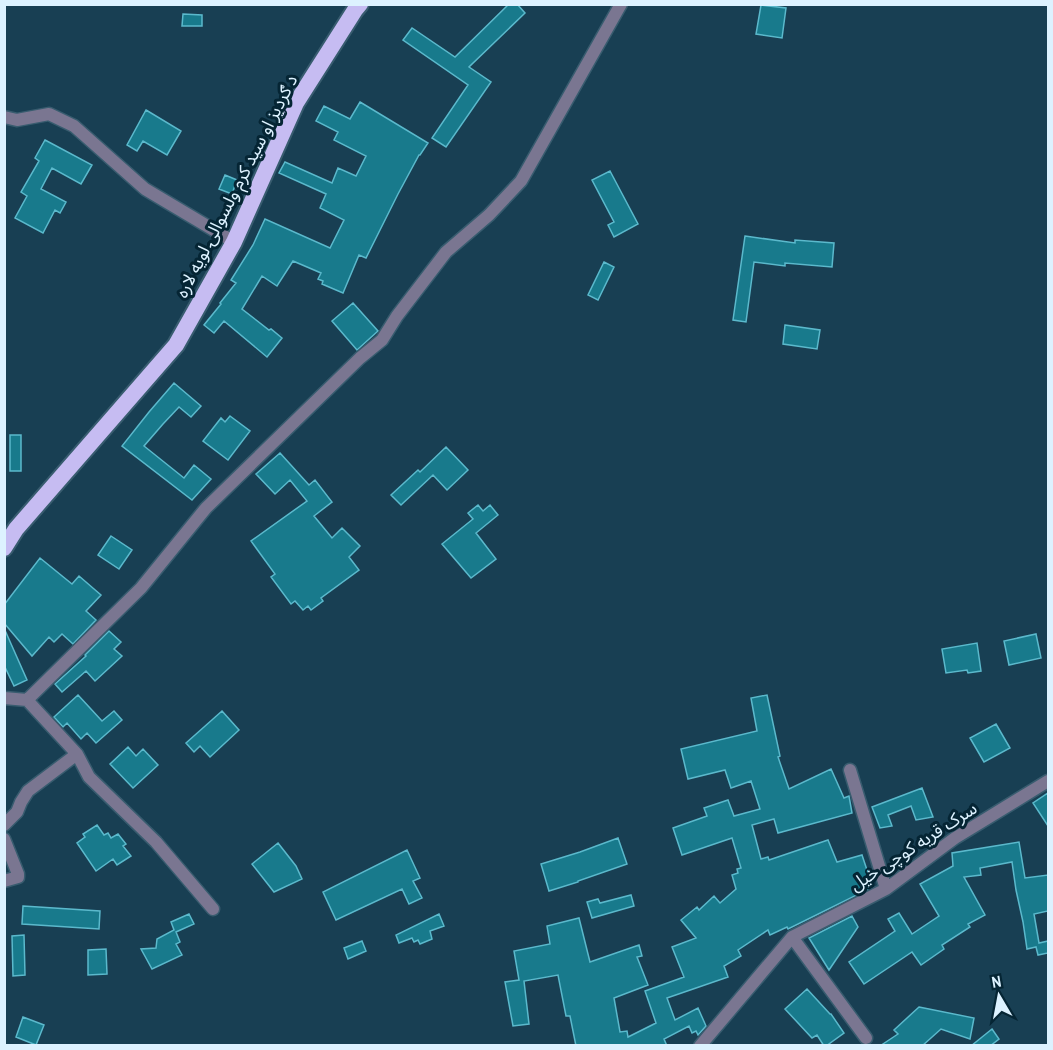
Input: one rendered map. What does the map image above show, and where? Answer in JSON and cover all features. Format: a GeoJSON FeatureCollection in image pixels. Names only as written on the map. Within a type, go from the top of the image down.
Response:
{"type":"FeatureCollection","features":[{"type":"Feature","properties":{"kind":"highway","name":"د ګردیز او سید کرم ولسوالۍ لویه لاره"},"geometry":{"type":"LineString","coordinates":[[4,548],[16,529],[176,345],[234,243],[296,103],[360,4]]}},
{"type":"Feature","properties":{"kind":"street"},"geometry":{"type":"LineString","coordinates":[[27,700],[141,588],[206,508],[360,358],[382,340],[397,316],[446,252],[489,215],[522,181],[621,4]]}},
{"type":"Feature","properties":{"kind":"street"},"geometry":{"type":"LineString","coordinates":[[4,117],[17,120],[49,114],[74,126],[145,189],[234,243]]}},
{"type":"Feature","properties":{"kind":"street"},"geometry":{"type":"LineString","coordinates":[[4,698],[27,700],[77,754],[89,777],[156,842],[213,909]]}},
{"type":"Feature","properties":{"kind":"street"},"geometry":{"type":"LineString","coordinates":[[4,825],[17,812],[28,791],[77,754]]}},
{"type":"Feature","properties":{"kind":"street"},"geometry":{"type":"LineString","coordinates":[[850,770],[886,890]]}},
{"type":"Feature","properties":{"kind":"street","name":"سرک قریه کوچی خیل"},"geometry":{"type":"LineString","coordinates":[[700,1046],[792,937],[886,890],[955,838],[1048,781]]}},
{"type":"Feature","properties":{"kind":"street"},"geometry":{"type":"LineString","coordinates":[[4,838],[18,874],[15,879],[4,881]]}},
{"type":"Feature","properties":{"kind":"street"},"geometry":{"type":"LineString","coordinates":[[792,937],[866,1038]]}},
{"type":"Feature","properties":{"kind":"building"},"geometry":{"type":"Polygon","coordinates":[[[509,4],[517,4],[525,13],[469,67],[491,82],[446,147],[432,138],[468,85],[403,40],[412,28],[455,57],[509,4]]]}},
{"type":"Feature","properties":{"kind":"building"},"geometry":{"type":"Polygon","coordinates":[[[761,5],[786,8],[782,38],[756,34],[761,5]]]}},
{"type":"Feature","properties":{"kind":"building"},"geometry":{"type":"Polygon","coordinates":[[[183,14],[202,15],[202,26],[182,26],[183,14]]]}},
{"type":"Feature","properties":{"kind":"building"},"geometry":{"type":"Polygon","coordinates":[[[360,102],[428,143],[419,155],[366,258],[359,255],[343,293],[322,284],[323,281],[318,279],[321,273],[293,261],[277,286],[262,276],[242,309],[282,338],[267,357],[224,321],[214,333],[204,325],[236,283],[231,280],[253,245],[265,219],[330,248],[344,220],[320,208],[326,194],[279,173],[285,162],[332,183],[338,168],[356,176],[366,156],[334,140],[338,132],[316,121],[324,106],[350,119],[360,102]]]}},
{"type":"Feature","properties":{"kind":"building"},"geometry":{"type":"Polygon","coordinates":[[[146,110],[181,131],[167,155],[143,141],[137,151],[127,145],[146,110]]]}},
{"type":"Feature","properties":{"kind":"building"},"geometry":{"type":"Polygon","coordinates":[[[45,140],[92,165],[81,184],[52,168],[41,189],[66,202],[60,213],[55,210],[43,233],[15,218],[27,196],[21,192],[39,161],[35,158],[45,140]]]}},
{"type":"Feature","properties":{"kind":"building"},"geometry":{"type":"Polygon","coordinates":[[[610,171],[638,224],[614,237],[608,225],[614,222],[592,180],[610,171]]]}},
{"type":"Feature","properties":{"kind":"building"},"geometry":{"type":"Polygon","coordinates":[[[225,175],[237,180],[232,194],[219,189],[225,175]]]}},
{"type":"Feature","properties":{"kind":"building"},"geometry":{"type":"Polygon","coordinates":[[[745,236],[795,243],[795,240],[834,243],[832,267],[785,263],[785,266],[754,262],[746,322],[733,320],[745,236]]]}},
{"type":"Feature","properties":{"kind":"building"},"geometry":{"type":"Polygon","coordinates":[[[604,262],[614,267],[598,300],[588,295],[604,262]]]}},
{"type":"Feature","properties":{"kind":"building"},"geometry":{"type":"Polygon","coordinates":[[[353,303],[378,331],[357,350],[332,321],[353,303]]]}},
{"type":"Feature","properties":{"kind":"building"},"geometry":{"type":"Polygon","coordinates":[[[785,325],[820,330],[817,349],[783,344],[785,325]]]}},
{"type":"Feature","properties":{"kind":"building"},"geometry":{"type":"Polygon","coordinates":[[[174,383],[201,406],[191,417],[179,407],[144,446],[184,478],[194,465],[211,479],[192,500],[122,446],[174,383]]]}},
{"type":"Feature","properties":{"kind":"building"},"geometry":{"type":"Polygon","coordinates":[[[230,416],[250,431],[228,460],[203,441],[221,418],[225,422],[230,416]]]}},
{"type":"Feature","properties":{"kind":"building"},"geometry":{"type":"Polygon","coordinates":[[[10,435],[21,435],[21,471],[10,471],[10,435]]]}},
{"type":"Feature","properties":{"kind":"building"},"geometry":{"type":"Polygon","coordinates":[[[446,447],[468,470],[447,490],[433,475],[401,505],[391,495],[446,447]]]}},
{"type":"Feature","properties":{"kind":"building"},"geometry":{"type":"Polygon","coordinates":[[[280,453],[309,485],[315,480],[332,502],[314,516],[332,538],[342,528],[360,546],[349,557],[359,570],[321,598],[323,601],[311,610],[308,606],[303,610],[295,601],[291,604],[271,577],[275,574],[251,541],[307,501],[290,480],[275,494],[256,474],[280,453]]]}},
{"type":"Feature","properties":{"kind":"building"},"geometry":{"type":"Polygon","coordinates":[[[478,505],[483,511],[490,505],[498,515],[476,533],[496,559],[471,578],[442,544],[473,519],[468,513],[478,505]]]}},
{"type":"Feature","properties":{"kind":"building"},"geometry":{"type":"Polygon","coordinates":[[[111,536],[132,550],[119,569],[98,555],[111,536]]]}},
{"type":"Feature","properties":{"kind":"building"},"geometry":{"type":"Polygon","coordinates":[[[40,558],[72,584],[79,576],[101,595],[86,611],[96,620],[73,644],[62,634],[54,642],[49,637],[32,656],[4,623],[4,605],[40,558]]]}},
{"type":"Feature","properties":{"kind":"building"},"geometry":{"type":"Polygon","coordinates":[[[4,628],[27,680],[14,686],[4,665],[4,628]]]}},
{"type":"Feature","properties":{"kind":"building"},"geometry":{"type":"Polygon","coordinates":[[[109,631],[121,642],[114,649],[122,656],[95,681],[86,671],[62,692],[55,684],[109,631]]]}},
{"type":"Feature","properties":{"kind":"building"},"geometry":{"type":"Polygon","coordinates":[[[1036,634],[1041,658],[1009,665],[1004,641],[1036,634]]]}},
{"type":"Feature","properties":{"kind":"building"},"geometry":{"type":"Polygon","coordinates":[[[977,643],[981,671],[946,673],[942,649],[977,643]]]}},
{"type":"Feature","properties":{"kind":"building"},"geometry":{"type":"Polygon","coordinates":[[[78,695],[102,721],[114,711],[122,720],[96,743],[87,733],[81,739],[67,723],[63,727],[54,717],[78,695]]]}},
{"type":"Feature","properties":{"kind":"building"},"geometry":{"type":"Polygon","coordinates":[[[767,695],[780,756],[778,757],[789,789],[831,769],[844,798],[849,796],[852,813],[778,833],[774,819],[752,825],[761,859],[768,857],[769,860],[828,840],[837,862],[862,855],[869,876],[865,877],[869,889],[788,929],[787,927],[770,935],[768,930],[738,950],[741,956],[724,966],[728,977],[667,998],[675,1020],[698,1008],[706,1026],[698,1035],[696,1031],[692,1033],[689,1026],[664,1039],[667,1046],[576,1046],[570,1016],[566,1016],[558,975],[524,981],[529,1024],[513,1026],[505,982],[519,980],[514,951],[550,944],[547,926],[579,918],[590,962],[639,945],[642,956],[637,957],[648,985],[614,998],[620,1032],[627,1031],[628,1037],[656,1023],[645,991],[684,977],[672,947],[696,938],[681,920],[697,907],[699,910],[714,896],[720,903],[736,889],[732,875],[738,873],[737,869],[741,868],[732,838],[682,855],[673,828],[707,816],[704,808],[728,800],[734,816],[760,809],[751,781],[731,788],[725,770],[688,779],[681,749],[757,731],[751,698],[767,695]]]}},
{"type":"Feature","properties":{"kind":"building"},"geometry":{"type":"Polygon","coordinates":[[[222,711],[239,730],[210,757],[200,746],[194,752],[186,743],[222,711]]]}},
{"type":"Feature","properties":{"kind":"building"},"geometry":{"type":"Polygon","coordinates":[[[996,724],[1010,748],[984,762],[970,738],[996,724]]]}},
{"type":"Feature","properties":{"kind":"building"},"geometry":{"type":"Polygon","coordinates":[[[128,747],[136,756],[143,749],[158,765],[133,788],[110,764],[128,747]]]}},
{"type":"Feature","properties":{"kind":"building"},"geometry":{"type":"Polygon","coordinates":[[[922,788],[933,817],[916,820],[911,806],[888,815],[892,826],[880,828],[872,807],[922,788]]]}},
{"type":"Feature","properties":{"kind":"building"},"geometry":{"type":"Polygon","coordinates":[[[1048,793],[1048,826],[1033,803],[1048,793]]]}},
{"type":"Feature","properties":{"kind":"building"},"geometry":{"type":"Polygon","coordinates":[[[97,825],[104,835],[108,833],[111,838],[118,834],[126,844],[123,846],[131,856],[117,865],[113,859],[96,871],[77,843],[85,837],[83,834],[97,825]]]}},
{"type":"Feature","properties":{"kind":"building"},"geometry":{"type":"Polygon","coordinates":[[[618,838],[627,864],[549,891],[541,864],[618,838]]]}},
{"type":"Feature","properties":{"kind":"building"},"geometry":{"type":"Polygon","coordinates":[[[1019,842],[1025,878],[1048,875],[1048,911],[1034,914],[1039,943],[1048,941],[1048,953],[1038,955],[1036,947],[1027,949],[1012,862],[980,868],[981,875],[964,877],[985,915],[968,924],[970,927],[942,945],[944,949],[921,965],[912,952],[864,984],[849,962],[895,931],[888,919],[899,913],[912,934],[939,916],[920,884],[953,866],[952,853],[1019,842]]]}},
{"type":"Feature","properties":{"kind":"building"},"geometry":{"type":"Polygon","coordinates":[[[278,843],[296,866],[302,879],[274,892],[252,864],[278,843]]]}},
{"type":"Feature","properties":{"kind":"building"},"geometry":{"type":"Polygon","coordinates":[[[407,850],[420,878],[413,881],[422,898],[409,904],[402,889],[336,920],[323,892],[407,850]]]}},
{"type":"Feature","properties":{"kind":"building"},"geometry":{"type":"Polygon","coordinates":[[[631,895],[634,906],[592,918],[587,902],[598,899],[600,903],[631,895]]]}},
{"type":"Feature","properties":{"kind":"building"},"geometry":{"type":"Polygon","coordinates":[[[23,906],[100,911],[99,929],[22,924],[23,906]]]}},
{"type":"Feature","properties":{"kind":"building"},"geometry":{"type":"Polygon","coordinates":[[[189,914],[194,924],[176,932],[180,942],[176,944],[182,955],[152,969],[141,949],[156,948],[157,939],[174,930],[171,922],[189,914]]]}},
{"type":"Feature","properties":{"kind":"building"},"geometry":{"type":"Polygon","coordinates":[[[439,914],[444,926],[430,931],[432,939],[420,944],[418,940],[414,942],[412,938],[399,943],[396,935],[439,914]]]}},
{"type":"Feature","properties":{"kind":"building"},"geometry":{"type":"Polygon","coordinates":[[[852,916],[858,927],[829,970],[809,938],[852,916]]]}},
{"type":"Feature","properties":{"kind":"building"},"geometry":{"type":"Polygon","coordinates":[[[24,935],[25,975],[13,976],[12,936],[24,935]]]}},
{"type":"Feature","properties":{"kind":"building"},"geometry":{"type":"Polygon","coordinates":[[[362,941],[366,951],[348,959],[344,948],[362,941]]]}},
{"type":"Feature","properties":{"kind":"building"},"geometry":{"type":"Polygon","coordinates":[[[106,949],[107,974],[88,975],[88,950],[106,949]]]}},
{"type":"Feature","properties":{"kind":"building"},"geometry":{"type":"Polygon","coordinates":[[[807,989],[831,1014],[844,1033],[826,1046],[817,1035],[812,1038],[785,1009],[807,989]]]}},
{"type":"Feature","properties":{"kind":"building"},"geometry":{"type":"Polygon","coordinates":[[[919,1007],[974,1018],[970,1039],[941,1029],[922,1046],[880,1046],[898,1034],[894,1030],[919,1007]]]}},
{"type":"Feature","properties":{"kind":"building"},"geometry":{"type":"Polygon","coordinates":[[[23,1017],[44,1025],[36,1045],[16,1037],[23,1017]]]}},
{"type":"Feature","properties":{"kind":"building"},"geometry":{"type":"Polygon","coordinates":[[[992,1029],[999,1039],[990,1046],[971,1046],[992,1029]]]}}]}
